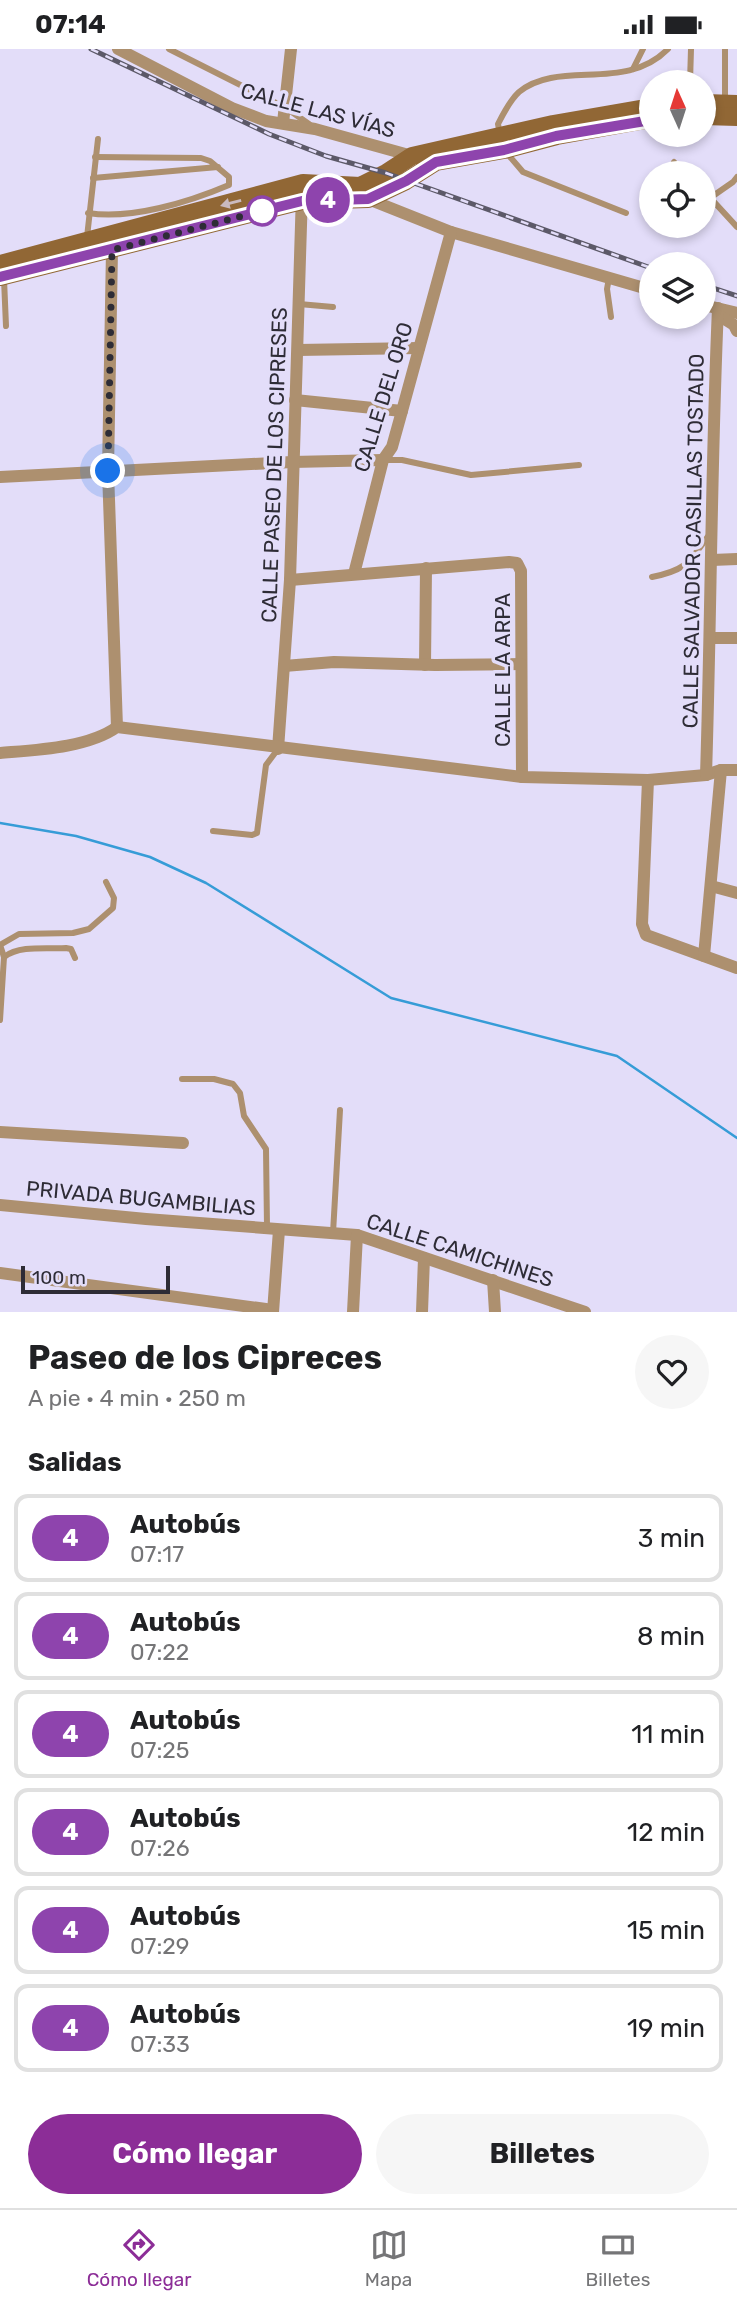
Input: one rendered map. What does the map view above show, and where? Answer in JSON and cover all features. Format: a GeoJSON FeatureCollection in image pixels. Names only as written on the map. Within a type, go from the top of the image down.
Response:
{"type":"FeatureCollection","features":[{"type":"Feature","properties":{"kind":"street","name":"CALLE LAS VÍAS"},"geometry":{"type":"LineString","coordinates":[[118,49],[232,109],[266,121],[315,129],[436,162]]}},
{"type":"Feature","properties":{"kind":"street"},"geometry":{"type":"LineString","coordinates":[[283,123],[291,49]]}},
{"type":"Feature","properties":{"kind":"street"},"geometry":{"type":"LineString","coordinates":[[716,113],[733,108]]}},
{"type":"Feature","properties":{"kind":"street"},"geometry":{"type":"LineString","coordinates":[[1,273],[87,242],[302,192],[364,192],[406,181],[436,162],[503,144],[552,124],[639,109]]}},
{"type":"Feature","properties":{"kind":"street"},"geometry":{"type":"LineString","coordinates":[[364,192],[412,156],[639,122]]}},
{"type":"Feature","properties":{"kind":"street"},"geometry":{"type":"LineString","coordinates":[[1,273],[112,250],[302,192]]}},
{"type":"Feature","properties":{"kind":"street","name":"CALLE PASEO DE LOS CIPRESES"},"geometry":{"type":"LineString","coordinates":[[278,748],[290,580],[302,192]]}},
{"type":"Feature","properties":{"kind":"street"},"geometry":{"type":"LineString","coordinates":[[364,192],[451,232],[639,287]]}},
{"type":"Feature","properties":{"kind":"street","name":"CALLE DEL ORO"},"geometry":{"type":"LineString","coordinates":[[354,574],[383,460],[391,447],[402,411],[451,232]]}},
{"type":"Feature","properties":{"kind":"street"},"geometry":{"type":"LineString","coordinates":[[112,250],[108,471],[117,727]]}},
{"type":"Feature","properties":{"kind":"street"},"geometry":{"type":"LineString","coordinates":[[718,312],[737,313]]}},
{"type":"Feature","properties":{"kind":"street"},"geometry":{"type":"LineString","coordinates":[[718,312],[734,325],[737,331]]}},
{"type":"Feature","properties":{"kind":"street","name":"CALLE SALVADOR CASILLAS TOSTADO"},"geometry":{"type":"LineString","coordinates":[[706,775],[711,638],[710,533],[718,312]]}},
{"type":"Feature","properties":{"kind":"street"},"geometry":{"type":"LineString","coordinates":[[298,350],[419,348]]}},
{"type":"Feature","properties":{"kind":"street"},"geometry":{"type":"LineString","coordinates":[[295,400],[402,411]]}},
{"type":"Feature","properties":{"kind":"street"},"geometry":{"type":"LineString","coordinates":[[0,477],[383,460]]}},
{"type":"Feature","properties":{"kind":"street"},"geometry":{"type":"LineString","coordinates":[[712,560],[737,559]]}},
{"type":"Feature","properties":{"kind":"street","name":"CALLE LA ARPA"},"geometry":{"type":"LineString","coordinates":[[426,568],[509,562],[517,563],[521,571],[522,777]]}},
{"type":"Feature","properties":{"kind":"street"},"geometry":{"type":"LineString","coordinates":[[290,580],[426,568],[425,665]]}},
{"type":"Feature","properties":{"kind":"street"},"geometry":{"type":"LineString","coordinates":[[711,638],[737,638]]}},
{"type":"Feature","properties":{"kind":"street"},"geometry":{"type":"LineString","coordinates":[[284,666],[334,662],[520,664]]}},
{"type":"Feature","properties":{"kind":"street"},"geometry":{"type":"LineString","coordinates":[[0,753],[75,743],[109,733],[117,727],[522,777],[648,781],[737,769]]}},
{"type":"Feature","properties":{"kind":"street"},"geometry":{"type":"LineString","coordinates":[[704,956],[721,771]]}},
{"type":"Feature","properties":{"kind":"street"},"geometry":{"type":"LineString","coordinates":[[648,781],[642,924],[646,935],[737,968]]}},
{"type":"Feature","properties":{"kind":"street"},"geometry":{"type":"LineString","coordinates":[[710,885],[737,893]]}},
{"type":"Feature","properties":{"kind":"street"},"geometry":{"type":"LineString","coordinates":[[0,1132],[183,1143]]}},
{"type":"Feature","properties":{"kind":"street","name":"PRIVADA BUGAMBILIAS"},"geometry":{"type":"LineString","coordinates":[[0,1205],[273,1229]]}},
{"type":"Feature","properties":{"kind":"street"},"geometry":{"type":"LineString","coordinates":[[0,1273],[273,1311],[273,1229]]}},
{"type":"Feature","properties":{"kind":"street","name":"CALLE CAMICHINES"},"geometry":{"type":"LineString","coordinates":[[273,1229],[358,1235],[493,1280],[571,1310],[585,1312]]}},
{"type":"Feature","properties":{"kind":"street"},"geometry":{"type":"LineString","coordinates":[[353,1312],[358,1235]]}},
{"type":"Feature","properties":{"kind":"street"},"geometry":{"type":"LineString","coordinates":[[422,1312],[424,1258]]}},
{"type":"Feature","properties":{"kind":"street"},"geometry":{"type":"LineString","coordinates":[[493,1280],[495,1312]]}},
{"type":"Feature","properties":{"kind":"lane"},"geometry":{"type":"LineString","coordinates":[[169,49],[286,108],[315,129]]}},
{"type":"Feature","properties":{"kind":"lane"},"geometry":{"type":"LineString","coordinates":[[633,70],[643,49]]}},
{"type":"Feature","properties":{"kind":"lane"},"geometry":{"type":"LineString","coordinates":[[626,213],[523,172],[503,144],[498,124],[519,93],[545,79],[619,74],[643,67],[668,49]]}},
{"type":"Feature","properties":{"kind":"lane"},"geometry":{"type":"LineString","coordinates":[[690,70],[691,49]]}},
{"type":"Feature","properties":{"kind":"lane"},"geometry":{"type":"LineString","coordinates":[[725,49],[733,108]]}},
{"type":"Feature","properties":{"kind":"lane"},"geometry":{"type":"LineString","coordinates":[[87,242],[97,139]]}},
{"type":"Feature","properties":{"kind":"lane"},"geometry":{"type":"LineString","coordinates":[[88,213],[103,215],[151,210],[229,185],[229,177],[210,161],[201,158],[95,157]]}},
{"type":"Feature","properties":{"kind":"lane"},"geometry":{"type":"LineString","coordinates":[[93,178],[218,167]]}},
{"type":"Feature","properties":{"kind":"lane"},"geometry":{"type":"LineString","coordinates":[[716,194],[733,183],[737,177]]}},
{"type":"Feature","properties":{"kind":"lane"},"geometry":{"type":"LineString","coordinates":[[716,204],[737,227]]}},
{"type":"Feature","properties":{"kind":"lane"},"geometry":{"type":"LineString","coordinates":[[1,273],[6,326]]}},
{"type":"Feature","properties":{"kind":"lane"},"geometry":{"type":"LineString","coordinates":[[609,278],[607,289],[611,317]]}},
{"type":"Feature","properties":{"kind":"lane"},"geometry":{"type":"LineString","coordinates":[[299,304],[333,307]]}},
{"type":"Feature","properties":{"kind":"lane"},"geometry":{"type":"LineString","coordinates":[[383,460],[402,460],[471,475],[579,465]]}},
{"type":"Feature","properties":{"kind":"lane"},"geometry":{"type":"LineString","coordinates":[[652,577],[674,573],[686,566],[710,533]]}},
{"type":"Feature","properties":{"kind":"lane"},"geometry":{"type":"LineString","coordinates":[[213,831],[252,835],[257,832],[266,765],[278,748]]}},
{"type":"Feature","properties":{"kind":"lane"},"geometry":{"type":"LineString","coordinates":[[0,1020],[4,957],[0,945],[19,934],[73,933],[89,929],[113,908],[114,898],[106,882]]}},
{"type":"Feature","properties":{"kind":"lane"},"geometry":{"type":"LineString","coordinates":[[4,957],[11,952],[22,950],[66,948],[71,950],[75,958]]}},
{"type":"Feature","properties":{"kind":"lane"},"geometry":{"type":"LineString","coordinates":[[182,1079],[214,1079],[233,1084],[240,1093],[244,1116],[266,1149],[273,1229]]}},
{"type":"Feature","properties":{"kind":"lane"},"geometry":{"type":"LineString","coordinates":[[333,1233],[340,1110]]}},
{"type":"Feature","properties":{"kind":"waterway"},"geometry":{"type":"LineString","coordinates":[[0,823],[76,836],[150,857],[206,883],[391,998],[617,1056],[737,1138]]}},
{"type":"Feature","properties":{"kind":"railway"},"geometry":{"type":"LineString","coordinates":[[91,49],[269,134],[639,264]]}},
{"type":"Feature","properties":{"kind":"railway"},"geometry":{"type":"LineString","coordinates":[[716,289],[737,296]]}},
{"type":"Feature","properties":{"kind":"bus line","name":"4"},"geometry":{"type":"LineString","coordinates":[[0,277],[302,201],[368,199],[406,181],[436,162],[504,150],[556,136],[639,122]]}},
{"type":"Feature","properties":{"kind":"route"},"geometry":{"type":"LineString","coordinates":[[108,471],[112,250],[262,211]]}}]}
